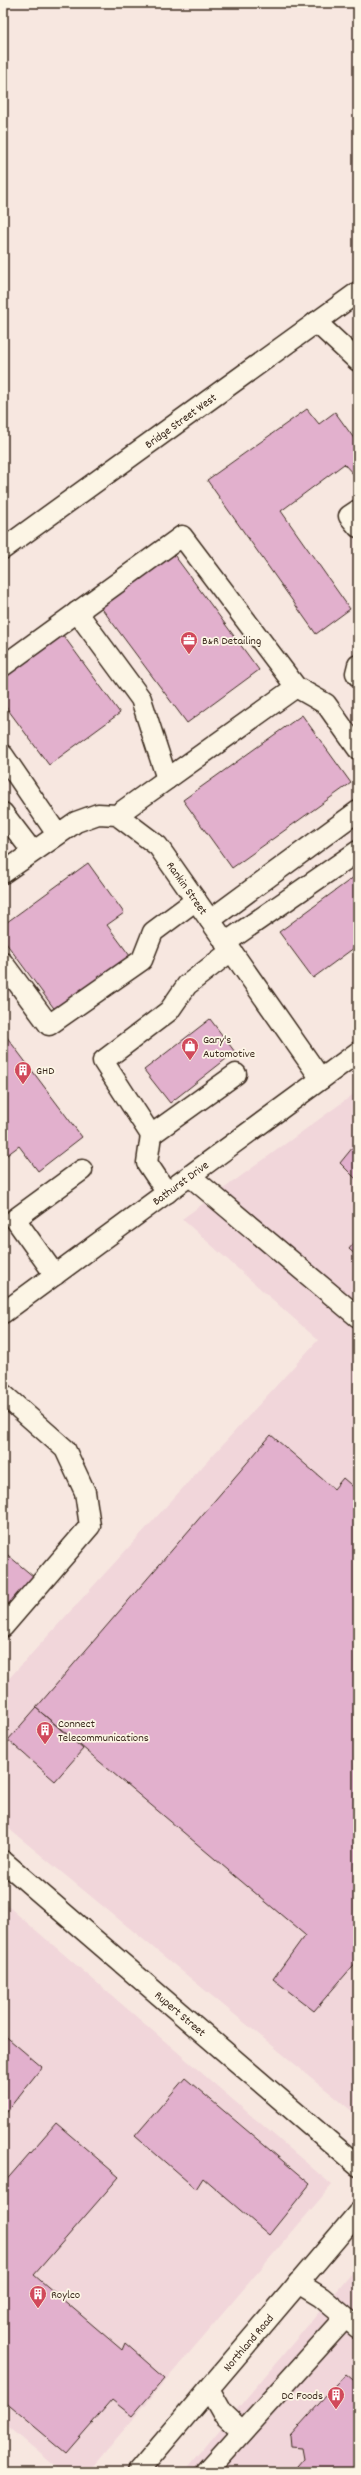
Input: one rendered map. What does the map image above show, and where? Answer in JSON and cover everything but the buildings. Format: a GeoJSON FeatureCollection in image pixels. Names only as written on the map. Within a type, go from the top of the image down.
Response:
{"type":"FeatureCollection","features":[{"type":"Feature","properties":{"kind":"street","name":"Bridge Street West"},"geometry":{"type":"LineString","coordinates":[[3,549],[358,292]]}},
{"type":"Feature","properties":{"kind":"street"},"geometry":{"type":"LineString","coordinates":[[316,322],[358,362]]}},
{"type":"Feature","properties":{"kind":"street"},"geometry":{"type":"LineString","coordinates":[[358,510],[349,516],[358,527]]}},
{"type":"Feature","properties":{"kind":"street"},"geometry":{"type":"LineString","coordinates":[[3,666],[182,536],[296,687],[326,704],[358,749]]}},
{"type":"Feature","properties":{"kind":"street"},"geometry":{"type":"LineString","coordinates":[[77,612],[141,699],[167,779]]}},
{"type":"Feature","properties":{"kind":"street"},"geometry":{"type":"LineString","coordinates":[[358,664],[356,673],[358,676]]}},
{"type":"Feature","properties":{"kind":"street"},"geometry":{"type":"LineString","coordinates":[[3,873],[32,851],[76,822],[98,814],[117,815],[296,687]]}},
{"type":"Feature","properties":{"kind":"street"},"geometry":{"type":"LineString","coordinates":[[3,755],[57,834]]}},
{"type":"Feature","properties":{"kind":"street"},"geometry":{"type":"LineString","coordinates":[[210,920],[358,811]]}},
{"type":"Feature","properties":{"kind":"street"},"geometry":{"type":"LineString","coordinates":[[3,813],[32,851]]}},
{"type":"Feature","properties":{"kind":"street","name":"Rankin Street"},"geometry":{"type":"LineString","coordinates":[[117,815],[158,846],[321,1079]]}},
{"type":"Feature","properties":{"kind":"street"},"geometry":{"type":"LineString","coordinates":[[167,1193],[147,1163],[151,1135],[103,1061],[169,1011],[187,985],[228,947],[358,851]]}},
{"type":"Feature","properties":{"kind":"street"},"geometry":{"type":"LineString","coordinates":[[3,963],[49,1025],[142,960],[154,932],[196,900]]}},
{"type":"Feature","properties":{"kind":"street","name":"Bathurst Drive"},"geometry":{"type":"LineString","coordinates":[[3,1313],[358,1052]]}},
{"type":"Feature","properties":{"kind":"street"},"geometry":{"type":"LineString","coordinates":[[151,1135],[236,1074]]}},
{"type":"Feature","properties":{"kind":"street"},"geometry":{"type":"LineString","coordinates":[[55,1275],[15,1219],[82,1170]]}},
{"type":"Feature","properties":{"kind":"street"},"geometry":{"type":"LineString","coordinates":[[190,1176],[358,1317]]}},
{"type":"Feature","properties":{"kind":"street"},"geometry":{"type":"LineString","coordinates":[[3,1394],[66,1449],[85,1492],[90,1526],[3,1626]]}},
{"type":"Feature","properties":{"kind":"street","name":"Rupert Street"},"geometry":{"type":"LineString","coordinates":[[3,1861],[358,2166]]}},
{"type":"Feature","properties":{"kind":"street","name":"Northland Road"},"geometry":{"type":"LineString","coordinates":[[138,2472],[358,2213]]}},
{"type":"Feature","properties":{"kind":"street"},"geometry":{"type":"LineString","coordinates":[[206,2472],[242,2431],[352,2323],[321,2297],[298,2283]]}},
{"type":"Feature","properties":{"kind":"street"},"geometry":{"type":"LineString","coordinates":[[209,2389],[222,2412],[242,2431]]}},
{"type":"Feature","properties":{"kind":"shaded area"},"geometry":{"type":"Polygon","coordinates":[[[358,1091],[358,2116],[3,1824],[3,1685],[318,1340],[182,1219],[358,1091]]]}},
{"type":"Feature","properties":{"kind":"shaded area"},"geometry":{"type":"Polygon","coordinates":[[[3,1902],[332,2185],[88,2472],[62,2472],[3,2422],[3,1902]]]}},
{"type":"Feature","properties":{"kind":"shaded area"},"geometry":{"type":"Polygon","coordinates":[[[358,2266],[358,2472],[184,2472],[358,2266]]]}},
{"type":"Feature","properties":{"kind":"place","name":"B&R Detailing"},"geometry":{"type":"Point","coordinates":[189,655]}},
{"type":"Feature","properties":{"kind":"place","name":"Gary's Automotive"},"geometry":{"type":"Point","coordinates":[190,1061]}},
{"type":"Feature","properties":{"kind":"place","name":"GHD"},"geometry":{"type":"Point","coordinates":[23,1085]}},
{"type":"Feature","properties":{"kind":"place","name":"Connect Telecommunications"},"geometry":{"type":"Point","coordinates":[45,1745]}},
{"type":"Feature","properties":{"kind":"place","name":"Roylco"},"geometry":{"type":"Point","coordinates":[38,2309]}},
{"type":"Feature","properties":{"kind":"place","name":"DC Foods"},"geometry":{"type":"Point","coordinates":[336,2410]}}]}
